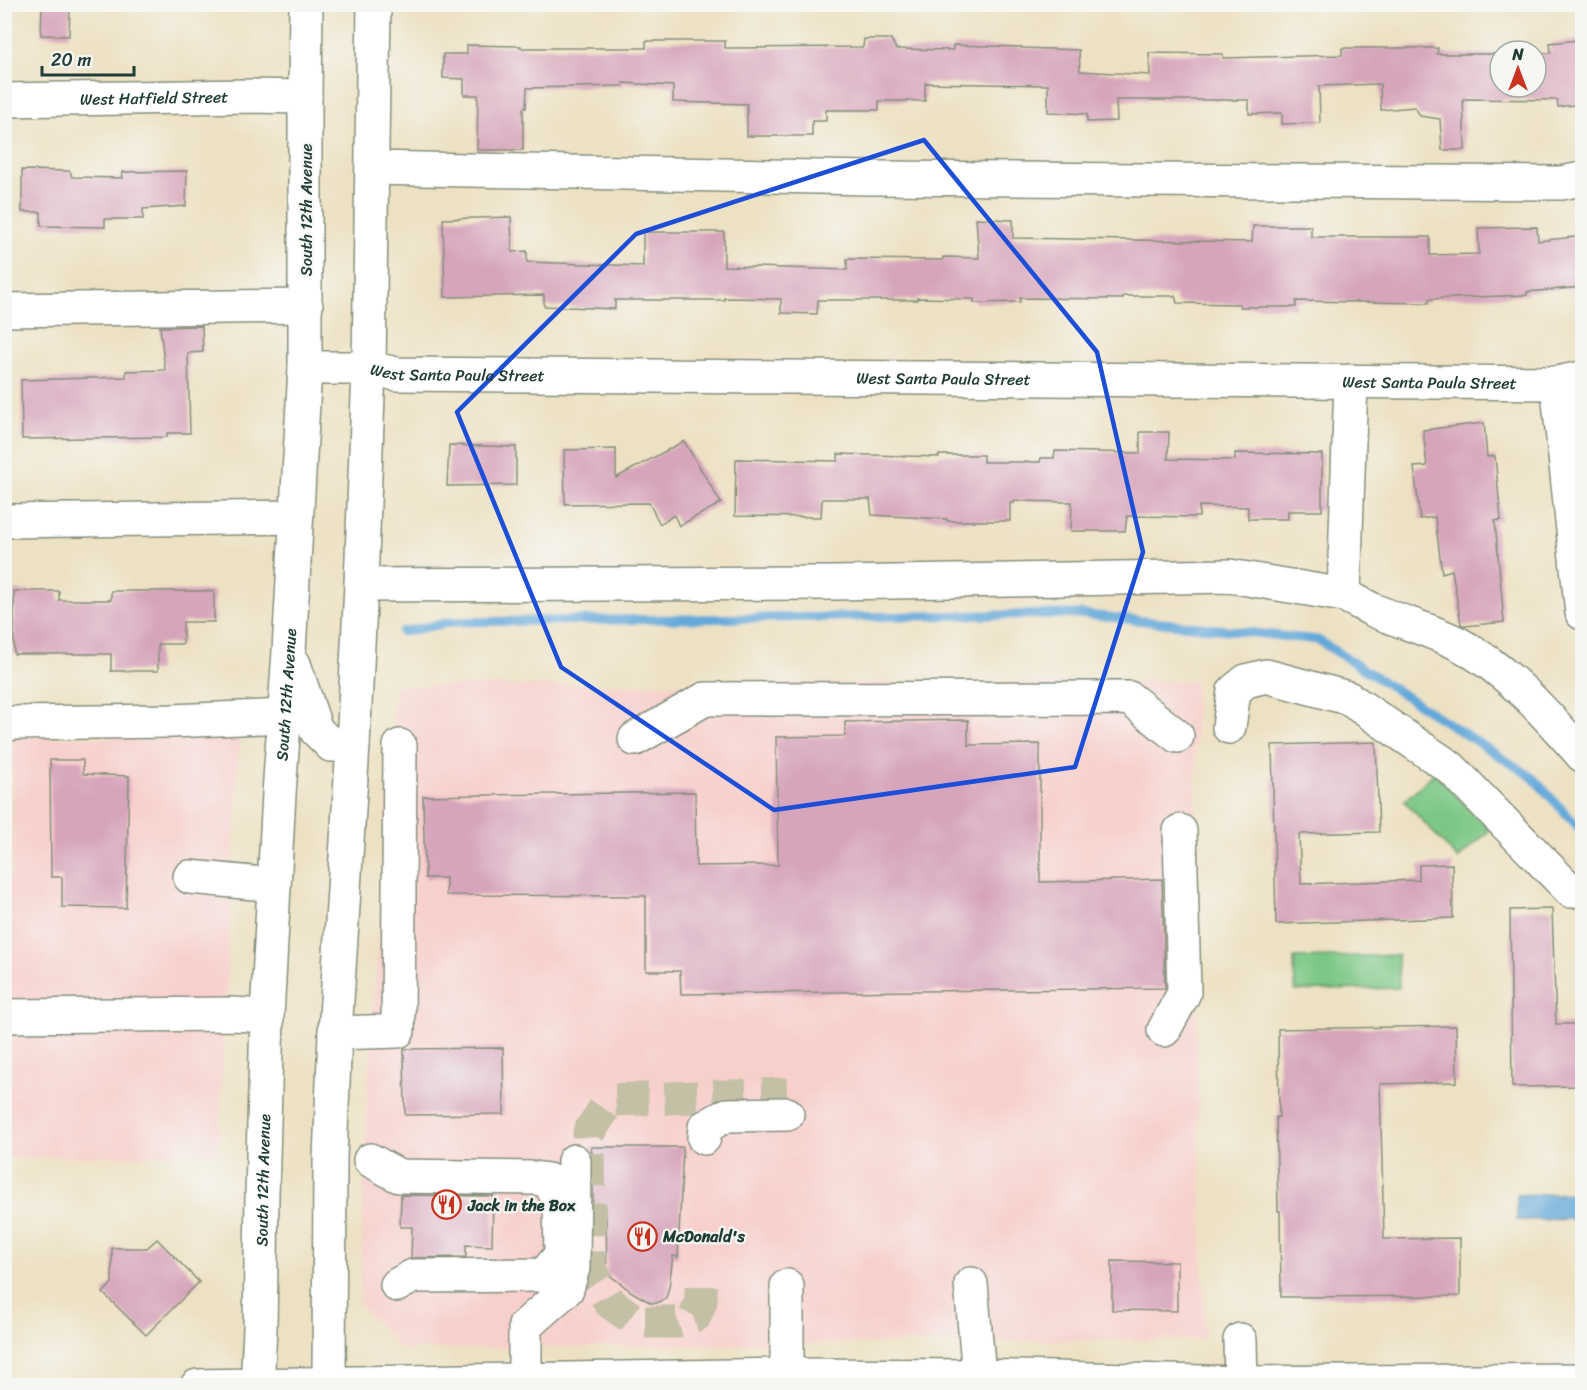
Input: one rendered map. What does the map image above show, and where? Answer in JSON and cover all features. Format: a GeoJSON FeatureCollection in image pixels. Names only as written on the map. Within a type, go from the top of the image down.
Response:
{"type":"FeatureCollection","features":[{"type":"Feature","properties":{"kind":"main road","name":"South 12th Avenue"},"geometry":{"type":"LineString","coordinates":[[257,1385],[267,1016],[305,368],[306,4]]}},
{"type":"Feature","properties":{"kind":"main road"},"geometry":{"type":"LineString","coordinates":[[335,1034],[398,1031],[378,746],[361,585],[369,368],[374,4]]}},
{"type":"Feature","properties":{"kind":"main road","name":"West Hatfield Street"},"geometry":{"type":"LineString","coordinates":[[4,100],[305,97]]}},
{"type":"Feature","properties":{"kind":"main road"},"geometry":{"type":"LineString","coordinates":[[372,168],[894,179],[1549,183],[1582,179]]}},
{"type":"Feature","properties":{"kind":"main road"},"geometry":{"type":"LineString","coordinates":[[4,310],[306,306]]}},
{"type":"Feature","properties":{"kind":"main road","name":"West Santa Paula Street"},"geometry":{"type":"LineString","coordinates":[[305,368],[369,368],[397,374],[1351,381],[1570,380]]}},
{"type":"Feature","properties":{"kind":"main road"},"geometry":{"type":"LineString","coordinates":[[1570,380],[1582,613]]}},
{"type":"Feature","properties":{"kind":"main road"},"geometry":{"type":"LineString","coordinates":[[1344,595],[1351,381]]}},
{"type":"Feature","properties":{"kind":"main road"},"geometry":{"type":"LineString","coordinates":[[4,521],[296,517]]}},
{"type":"Feature","properties":{"kind":"main road"},"geometry":{"type":"LineString","coordinates":[[361,585],[835,583],[1230,576],[1344,595],[1374,610],[1439,634],[1461,645],[1498,669],[1555,723],[1582,755]]}},
{"type":"Feature","properties":{"kind":"main road"},"geometry":{"type":"LineString","coordinates":[[289,651],[316,730],[331,745],[378,746]]}},
{"type":"Feature","properties":{"kind":"main road"},"geometry":{"type":"LineString","coordinates":[[1229,728],[1234,691],[1246,681],[1266,676],[1348,698],[1451,768],[1571,891]]}},
{"type":"Feature","properties":{"kind":"main road"},"geometry":{"type":"LineString","coordinates":[[635,739],[705,699],[1129,698],[1177,736]]}},
{"type":"Feature","properties":{"kind":"main road"},"geometry":{"type":"LineString","coordinates":[[4,725],[189,721],[284,716]]}},
{"type":"Feature","properties":{"kind":"main road"},"geometry":{"type":"LineString","coordinates":[[329,1385],[330,1158],[335,1034],[378,746]]}},
{"type":"Feature","properties":{"kind":"main road"},"geometry":{"type":"LineString","coordinates":[[1164,1030],[1184,993],[1180,831]]}},
{"type":"Feature","properties":{"kind":"main road"},"geometry":{"type":"LineString","coordinates":[[190,877],[274,885]]}},
{"type":"Feature","properties":{"kind":"main road"},"geometry":{"type":"LineString","coordinates":[[4,1016],[232,1014],[267,1016]]}},
{"type":"Feature","properties":{"kind":"main road"},"geometry":{"type":"LineString","coordinates":[[704,1138],[705,1126],[727,1115],[787,1114]]}},
{"type":"Feature","properties":{"kind":"main road"},"geometry":{"type":"LineString","coordinates":[[370,1160],[399,1176],[548,1180],[560,1201],[561,1255],[544,1275],[413,1276],[397,1285]]}},
{"type":"Feature","properties":{"kind":"main road"},"geometry":{"type":"LineString","coordinates":[[525,1379],[525,1326],[567,1289],[573,1268],[573,1161]]}},
{"type":"Feature","properties":{"kind":"main road"},"geometry":{"type":"LineString","coordinates":[[971,1284],[979,1376]]}},
{"type":"Feature","properties":{"kind":"main road"},"geometry":{"type":"LineString","coordinates":[[787,1286],[787,1375]]}},
{"type":"Feature","properties":{"kind":"main road"},"geometry":{"type":"LineString","coordinates":[[1240,1340],[1240,1384]]}},
{"type":"Feature","properties":{"kind":"main road"},"geometry":{"type":"LineString","coordinates":[[197,1386],[787,1375],[979,1376],[1240,1384],[1582,1380]]}},
{"type":"Feature","properties":{"kind":"highlighted area"},"geometry":{"type":"Polygon","coordinates":[[[924,140],[1097,352],[1143,552],[1075,767],[774,810],[561,667],[457,412],[636,234],[924,140]]]}},
{"type":"Feature","properties":{"kind":"shaded area"},"geometry":{"type":"Polygon","coordinates":[[[1195,681],[1197,1056],[1205,1339],[401,1349],[359,1304],[366,1121],[395,686],[1195,681]]]}},
{"type":"Feature","properties":{"kind":"shaded area"},"geometry":{"type":"Polygon","coordinates":[[[240,736],[218,1154],[5,1158],[4,874],[12,874],[13,737],[240,736]]]}},
{"type":"Feature","properties":{"kind":"green space"},"geometry":{"type":"Polygon","coordinates":[[[1434,773],[1490,830],[1458,859],[1404,801],[1434,773]]]}},
{"type":"Feature","properties":{"kind":"green space"},"geometry":{"type":"Polygon","coordinates":[[[1398,955],[1399,988],[1295,991],[1294,958],[1398,955]]]}},
{"type":"Feature","properties":{"kind":"water"},"geometry":{"type":"Polygon","coordinates":[[[1581,1193],[1580,1219],[1517,1220],[1517,1195],[1581,1193]]]}},
{"type":"Feature","properties":{"kind":"building"},"geometry":{"type":"Polygon","coordinates":[[[42,4],[70,4],[69,36],[41,35],[42,4]]]}},
{"type":"Feature","properties":{"kind":"building"},"geometry":{"type":"Polygon","coordinates":[[[864,39],[891,39],[896,49],[953,50],[953,45],[1079,50],[1080,71],[1150,75],[1149,53],[1223,54],[1223,58],[1342,55],[1342,48],[1438,48],[1437,54],[1488,54],[1488,99],[1548,99],[1550,43],[1578,40],[1582,71],[1582,104],[1558,107],[1557,100],[1463,99],[1465,150],[1442,150],[1440,119],[1420,116],[1415,107],[1381,110],[1380,84],[1319,86],[1320,123],[1282,124],[1282,113],[1249,114],[1249,100],[1116,100],[1117,121],[1087,122],[1087,114],[1048,112],[1048,85],[925,83],[925,101],[879,101],[879,110],[826,110],[826,121],[812,121],[812,136],[747,136],[747,104],[673,102],[673,86],[623,83],[623,86],[527,88],[526,108],[523,108],[523,150],[477,150],[478,95],[464,95],[464,79],[443,78],[443,54],[467,54],[467,45],[521,46],[521,48],[646,48],[646,41],[725,41],[725,48],[863,47],[864,39]]]}},
{"type":"Feature","properties":{"kind":"building"},"geometry":{"type":"Polygon","coordinates":[[[22,170],[70,171],[72,177],[123,178],[122,172],[187,171],[186,206],[143,209],[143,219],[105,219],[105,227],[41,226],[41,212],[22,212],[22,170]]]}},
{"type":"Feature","properties":{"kind":"building"},"geometry":{"type":"Polygon","coordinates":[[[511,217],[512,252],[527,251],[527,262],[643,266],[643,232],[724,232],[724,266],[847,270],[847,259],[979,258],[976,218],[1013,220],[1013,238],[1252,242],[1253,226],[1311,226],[1311,237],[1430,237],[1430,255],[1479,254],[1478,228],[1537,227],[1538,241],[1582,236],[1582,287],[1527,292],[1527,295],[1429,299],[1429,303],[1296,301],[1296,307],[1240,307],[1240,304],[1177,303],[1175,296],[1123,296],[1123,299],[1020,298],[1020,302],[974,303],[974,299],[818,300],[817,314],[781,313],[781,299],[615,300],[615,309],[544,306],[544,295],[445,297],[443,219],[511,217]]]}},
{"type":"Feature","properties":{"kind":"building"},"geometry":{"type":"Polygon","coordinates":[[[202,326],[203,352],[188,353],[190,433],[167,433],[167,437],[22,439],[21,380],[126,377],[126,371],[165,370],[160,327],[202,326]]]}},
{"type":"Feature","properties":{"kind":"building"},"geometry":{"type":"Polygon","coordinates":[[[1484,423],[1487,457],[1495,456],[1501,520],[1495,521],[1504,622],[1465,626],[1461,624],[1452,570],[1442,573],[1435,517],[1420,519],[1414,467],[1427,466],[1423,430],[1484,423]]]}},
{"type":"Feature","properties":{"kind":"building"},"geometry":{"type":"Polygon","coordinates":[[[1140,432],[1169,432],[1168,459],[1235,460],[1235,453],[1322,454],[1322,511],[1288,511],[1288,519],[1248,519],[1248,507],[1199,506],[1199,517],[1127,516],[1125,531],[1071,531],[1072,502],[1014,501],[1010,503],[1010,521],[947,521],[947,519],[872,515],[870,499],[822,499],[821,517],[735,516],[736,459],[838,461],[838,454],[939,457],[939,455],[983,455],[983,462],[1040,462],[1041,458],[1054,458],[1055,451],[1140,453],[1140,432]]]}},
{"type":"Feature","properties":{"kind":"building"},"geometry":{"type":"Polygon","coordinates":[[[684,441],[721,503],[679,526],[674,515],[660,524],[649,503],[565,504],[564,450],[616,449],[616,478],[684,441]]]}},
{"type":"Feature","properties":{"kind":"building"},"geometry":{"type":"Polygon","coordinates":[[[449,445],[516,447],[516,485],[447,486],[449,445]]]}},
{"type":"Feature","properties":{"kind":"building"},"geometry":{"type":"Polygon","coordinates":[[[14,591],[59,591],[59,600],[111,600],[111,591],[214,591],[214,622],[183,622],[183,644],[158,644],[158,671],[111,671],[111,654],[14,654],[14,591]]]}},
{"type":"Feature","properties":{"kind":"building"},"geometry":{"type":"Polygon","coordinates":[[[968,720],[968,745],[1040,744],[1040,882],[1162,879],[1165,988],[681,994],[680,971],[646,971],[646,896],[446,895],[446,878],[425,878],[423,796],[695,792],[696,866],[778,865],[776,737],[845,736],[845,722],[968,720]]]}},
{"type":"Feature","properties":{"kind":"building"},"geometry":{"type":"Polygon","coordinates":[[[1376,742],[1379,832],[1299,834],[1301,884],[1419,880],[1419,865],[1452,864],[1453,918],[1276,924],[1272,745],[1376,742]]]}},
{"type":"Feature","properties":{"kind":"building"},"geometry":{"type":"Polygon","coordinates":[[[50,760],[83,760],[83,774],[129,776],[126,908],[62,907],[62,877],[51,877],[50,760]]]}},
{"type":"Feature","properties":{"kind":"building"},"geometry":{"type":"Polygon","coordinates":[[[1552,909],[1556,1024],[1582,1024],[1582,1086],[1512,1087],[1510,910],[1552,909]]]}},
{"type":"Feature","properties":{"kind":"building"},"geometry":{"type":"Polygon","coordinates":[[[1456,1026],[1457,1082],[1380,1084],[1384,1239],[1460,1238],[1460,1296],[1281,1297],[1276,1117],[1279,1117],[1278,1029],[1456,1026]]]}},
{"type":"Feature","properties":{"kind":"building"},"geometry":{"type":"Polygon","coordinates":[[[503,1048],[504,1114],[405,1115],[404,1049],[503,1048]]]}},
{"type":"Feature","properties":{"kind":"building","name":"McDonald's"},"geometry":{"type":"Polygon","coordinates":[[[591,1147],[683,1147],[678,1257],[673,1256],[666,1298],[657,1303],[651,1303],[632,1292],[607,1273],[606,1215],[593,1216],[591,1147]]]}},
{"type":"Feature","properties":{"kind":"building","name":"Jack in the Box"},"geometry":{"type":"Polygon","coordinates":[[[401,1195],[493,1196],[492,1246],[466,1245],[466,1257],[411,1258],[412,1227],[400,1227],[401,1195]]]}},
{"type":"Feature","properties":{"kind":"building"},"geometry":{"type":"Polygon","coordinates":[[[157,1239],[199,1282],[146,1335],[103,1293],[112,1283],[112,1248],[147,1248],[157,1239]]]}},
{"type":"Feature","properties":{"kind":"building"},"geometry":{"type":"Polygon","coordinates":[[[1112,1261],[1177,1262],[1177,1311],[1112,1310],[1112,1261]]]}},
{"type":"Feature","properties":{"kind":"waterway"},"geometry":{"type":"LineString","coordinates":[[402,632],[452,622],[1080,614],[1318,640],[1532,777],[1582,831]]}},
{"type":"Feature","properties":{"kind":"tunnel"},"geometry":{"type":"LineString","coordinates":[[701,1286],[701,1301],[695,1316],[676,1322],[637,1322],[609,1302],[590,1267],[589,1132],[610,1100],[787,1094]]}},
{"type":"Feature","properties":{"kind":"place","name":"Jack in the Box"},"geometry":{"type":"Point","coordinates":[447,1205]}},
{"type":"Feature","properties":{"kind":"place","name":"McDonald's"},"geometry":{"type":"Point","coordinates":[642,1236]}}]}
